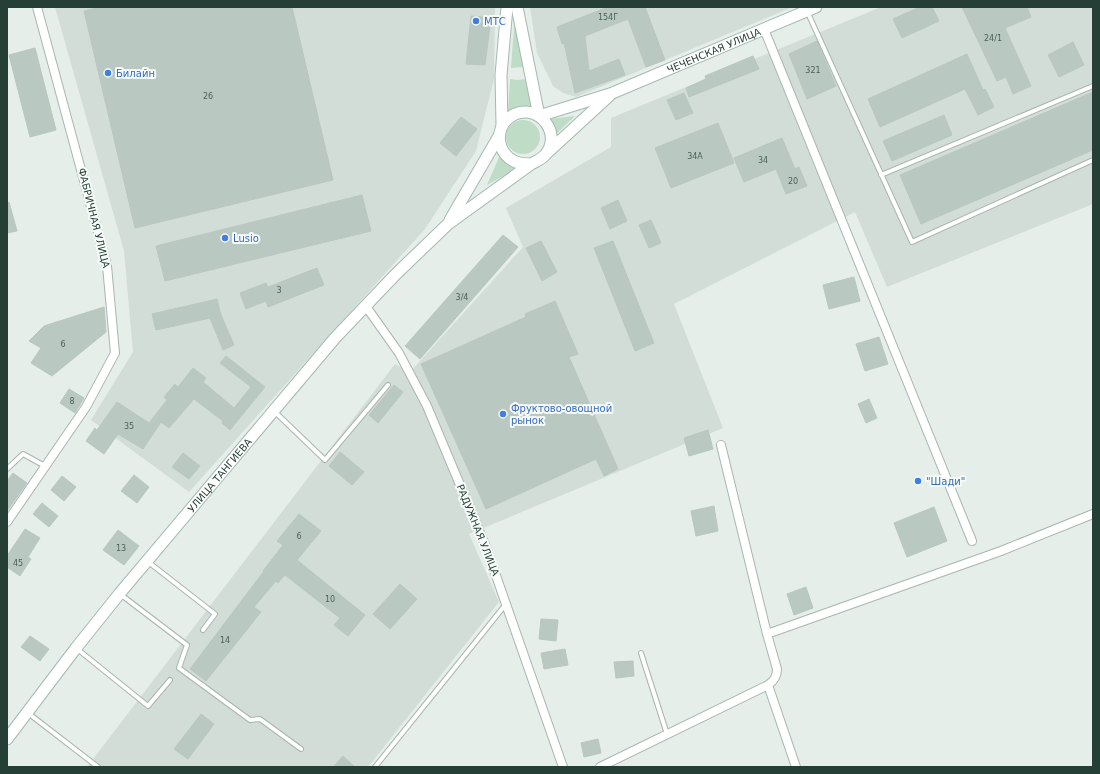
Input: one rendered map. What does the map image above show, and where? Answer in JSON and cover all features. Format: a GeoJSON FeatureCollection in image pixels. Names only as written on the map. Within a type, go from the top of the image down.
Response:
{"type":"FeatureCollection","features":[{"type":"Feature","properties":{"kind":"main road"},"geometry":{"type":"LineString","coordinates":[[507,7],[501,75],[500,144],[503,152],[508,158],[515,162],[531,164]]}},
{"type":"Feature","properties":{"kind":"main road"},"geometry":{"type":"LineString","coordinates":[[517,7],[539,116]]}},
{"type":"Feature","properties":{"kind":"main road","name":"ЧЕЧЕНСКАЯ УЛИЦА"},"geometry":{"type":"LineString","coordinates":[[539,116],[610,94],[812,9]]}},
{"type":"Feature","properties":{"kind":"main road","name":"ЧЕЧЕНСКАЯ УЛИЦА"},"geometry":{"type":"LineString","coordinates":[[546,154],[610,94]]}},
{"type":"Feature","properties":{"kind":"main road"},"geometry":{"type":"LineString","coordinates":[[518,112],[526,112],[533,113],[546,121],[552,137],[546,154],[448,224],[506,120],[518,112]]}},
{"type":"Feature","properties":{"kind":"main road","name":"УЛИЦА ТАНГИЕВА"},"geometry":{"type":"LineString","coordinates":[[7,739],[76,648],[147,560],[336,338],[396,274],[448,224]]}},
{"type":"Feature","properties":{"kind":"street","name":"ФАБРИЧНАЯ УЛИЦА"},"geometry":{"type":"LineString","coordinates":[[7,522],[86,407],[115,353],[107,266],[37,7]]}},
{"type":"Feature","properties":{"kind":"street"},"geometry":{"type":"LineString","coordinates":[[764,29],[972,541]]}},
{"type":"Feature","properties":{"kind":"street","name":"РАДУЖНАЯ УЛИЦА"},"geometry":{"type":"LineString","coordinates":[[366,306],[399,353],[427,406],[486,547],[563,767]]}},
{"type":"Feature","properties":{"kind":"street"},"geometry":{"type":"LineString","coordinates":[[600,767],[768,685],[773,681],[777,674],[722,445]]}},
{"type":"Feature","properties":{"kind":"street"},"geometry":{"type":"LineString","coordinates":[[767,634],[1001,551],[1093,514]]}},
{"type":"Feature","properties":{"kind":"street"},"geometry":{"type":"LineString","coordinates":[[768,685],[796,767]]}},
{"type":"Feature","properties":{"kind":"lane"},"geometry":{"type":"LineString","coordinates":[[812,9],[881,175],[912,242],[1093,160]]}},
{"type":"Feature","properties":{"kind":"lane"},"geometry":{"type":"LineString","coordinates":[[881,175],[1093,86]]}},
{"type":"Feature","properties":{"kind":"lane"},"geometry":{"type":"LineString","coordinates":[[274,411],[325,460],[388,385]]}},
{"type":"Feature","properties":{"kind":"lane"},"geometry":{"type":"LineString","coordinates":[[7,468],[23,454],[45,467]]}},
{"type":"Feature","properties":{"kind":"lane"},"geometry":{"type":"LineString","coordinates":[[147,560],[215,614],[203,630]]}},
{"type":"Feature","properties":{"kind":"lane"},"geometry":{"type":"LineString","coordinates":[[120,593],[187,645],[178,668],[250,720],[260,718],[301,749]]}},
{"type":"Feature","properties":{"kind":"lane"},"geometry":{"type":"LineString","coordinates":[[374,767],[506,604]]}},
{"type":"Feature","properties":{"kind":"lane"},"geometry":{"type":"LineString","coordinates":[[76,648],[148,706],[170,680]]}},
{"type":"Feature","properties":{"kind":"lane"},"geometry":{"type":"LineString","coordinates":[[641,653],[667,734]]}},
{"type":"Feature","properties":{"kind":"lane"},"geometry":{"type":"LineString","coordinates":[[27,712],[98,767]]}},
{"type":"Feature","properties":{"kind":"shaded area"},"geometry":{"type":"Polygon","coordinates":[[[55,7],[495,7],[494,79],[476,151],[425,229],[189,492],[91,420],[133,352],[124,251],[55,7]]]}},
{"type":"Feature","properties":{"kind":"shaded area"},"geometry":{"type":"Polygon","coordinates":[[[530,7],[793,7],[576,97],[563,93],[553,86],[537,53],[530,7]]]}},
{"type":"Feature","properties":{"kind":"shaded area"},"geometry":{"type":"Polygon","coordinates":[[[881,7],[1093,7],[1093,204],[887,287],[855,212],[674,304],[723,428],[469,534],[499,602],[368,767],[87,767],[395,364],[410,372],[523,247],[506,208],[611,147],[611,118],[881,7]]]}},
{"type":"Feature","properties":{"kind":"green space"},"geometry":{"type":"Polygon","coordinates":[[[515,12],[523,67],[511,68],[515,12]]]}},
{"type":"Feature","properties":{"kind":"green space"},"geometry":{"type":"Polygon","coordinates":[[[510,79],[526,79],[531,109],[519,108],[508,112],[510,79]]]}},
{"type":"Feature","properties":{"kind":"green space"},"geometry":{"type":"Polygon","coordinates":[[[575,116],[555,135],[553,125],[549,119],[575,116]]]}},
{"type":"Feature","properties":{"kind":"green space"},"geometry":{"type":"Polygon","coordinates":[[[520,120],[526,120],[530,121],[537,127],[540,137],[539,144],[533,151],[526,154],[520,154],[516,153],[509,147],[506,140],[506,134],[507,130],[513,123],[520,120]]]}},
{"type":"Feature","properties":{"kind":"green space"},"geometry":{"type":"Polygon","coordinates":[[[500,155],[506,164],[516,169],[487,185],[500,155]]]}},
{"type":"Feature","properties":{"kind":"building"},"geometry":{"type":"Polygon","coordinates":[[[101,7],[292,7],[333,180],[135,228],[84,11],[101,7]]]}},
{"type":"Feature","properties":{"kind":"building"},"geometry":{"type":"Polygon","coordinates":[[[608,7],[645,7],[665,60],[646,67],[628,19],[585,36],[589,71],[619,59],[625,75],[575,93],[564,43],[562,44],[557,27],[608,7]]]}},
{"type":"Feature","properties":{"kind":"building"},"geometry":{"type":"Polygon","coordinates":[[[920,7],[932,7],[939,21],[902,38],[893,19],[920,7]]]}},
{"type":"Feature","properties":{"kind":"building"},"geometry":{"type":"Polygon","coordinates":[[[962,7],[1027,7],[1031,17],[1005,28],[1031,86],[1013,94],[1006,77],[997,81],[962,7]]]}},
{"type":"Feature","properties":{"kind":"building"},"geometry":{"type":"Polygon","coordinates":[[[471,16],[491,18],[485,65],[466,64],[471,16]]]}},
{"type":"Feature","properties":{"kind":"building"},"geometry":{"type":"Polygon","coordinates":[[[817,41],[836,86],[807,99],[789,54],[817,41]]]}},
{"type":"Feature","properties":{"kind":"building"},"geometry":{"type":"Polygon","coordinates":[[[1073,42],[1084,65],[1059,77],[1048,55],[1073,42]]]}},
{"type":"Feature","properties":{"kind":"building"},"geometry":{"type":"Polygon","coordinates":[[[35,48],[56,130],[30,137],[9,55],[35,48]]]}},
{"type":"Feature","properties":{"kind":"building"},"geometry":{"type":"Polygon","coordinates":[[[967,54],[983,90],[985,89],[994,107],[978,115],[965,89],[880,127],[868,99],[967,54]]]}},
{"type":"Feature","properties":{"kind":"building"},"geometry":{"type":"Polygon","coordinates":[[[753,56],[759,69],[689,97],[686,88],[706,79],[705,76],[753,56]]]}},
{"type":"Feature","properties":{"kind":"building"},"geometry":{"type":"Polygon","coordinates":[[[1093,92],[1093,150],[921,224],[900,175],[1093,92]]]}},
{"type":"Feature","properties":{"kind":"building"},"geometry":{"type":"Polygon","coordinates":[[[684,93],[693,113],[676,120],[667,100],[684,93]]]}},
{"type":"Feature","properties":{"kind":"building"},"geometry":{"type":"Polygon","coordinates":[[[944,115],[952,135],[892,161],[883,141],[944,115]]]}},
{"type":"Feature","properties":{"kind":"building"},"geometry":{"type":"Polygon","coordinates":[[[461,117],[477,129],[456,156],[440,143],[461,117]]]}},
{"type":"Feature","properties":{"kind":"building"},"geometry":{"type":"Polygon","coordinates":[[[718,123],[734,163],[671,188],[655,148],[718,123]]]}},
{"type":"Feature","properties":{"kind":"building"},"geometry":{"type":"Polygon","coordinates":[[[782,138],[795,169],[799,167],[807,186],[786,194],[776,169],[744,182],[734,158],[782,138]]]}},
{"type":"Feature","properties":{"kind":"building"},"geometry":{"type":"Polygon","coordinates":[[[362,195],[371,231],[165,281],[156,246],[362,195]]]}},
{"type":"Feature","properties":{"kind":"building"},"geometry":{"type":"Polygon","coordinates":[[[618,200],[627,221],[610,229],[601,208],[618,200]]]}},
{"type":"Feature","properties":{"kind":"building"},"geometry":{"type":"Polygon","coordinates":[[[9,202],[17,231],[7,233],[7,203],[9,202]]]}},
{"type":"Feature","properties":{"kind":"building"},"geometry":{"type":"Polygon","coordinates":[[[651,220],[661,243],[649,248],[639,225],[651,220]]]}},
{"type":"Feature","properties":{"kind":"building"},"geometry":{"type":"Polygon","coordinates":[[[503,235],[518,247],[420,359],[405,346],[503,235]]]}},
{"type":"Feature","properties":{"kind":"building"},"geometry":{"type":"Polygon","coordinates":[[[541,241],[557,272],[542,281],[526,248],[541,241]]]}},
{"type":"Feature","properties":{"kind":"building"},"geometry":{"type":"Polygon","coordinates":[[[613,241],[654,343],[635,351],[594,248],[613,241]]]}},
{"type":"Feature","properties":{"kind":"building"},"geometry":{"type":"Polygon","coordinates":[[[317,268],[324,285],[268,307],[266,301],[246,309],[240,293],[266,283],[268,287],[317,268]]]}},
{"type":"Feature","properties":{"kind":"building"},"geometry":{"type":"Polygon","coordinates":[[[854,277],[860,301],[829,309],[823,285],[854,277]]]}},
{"type":"Feature","properties":{"kind":"building"},"geometry":{"type":"Polygon","coordinates":[[[217,299],[221,315],[234,345],[223,350],[210,318],[156,330],[152,314],[217,299]]]}},
{"type":"Feature","properties":{"kind":"building","name":"Фруктово-овощной рынок"},"geometry":{"type":"Polygon","coordinates":[[[555,301],[578,354],[569,357],[618,469],[604,476],[596,459],[486,509],[421,364],[526,317],[525,314],[555,301]]]}},
{"type":"Feature","properties":{"kind":"building"},"geometry":{"type":"Polygon","coordinates":[[[104,307],[106,332],[52,376],[31,363],[41,348],[29,341],[44,326],[104,307]]]}},
{"type":"Feature","properties":{"kind":"building"},"geometry":{"type":"Polygon","coordinates":[[[879,337],[888,364],[865,371],[856,344],[879,337]]]}},
{"type":"Feature","properties":{"kind":"building"},"geometry":{"type":"Polygon","coordinates":[[[226,356],[265,387],[230,430],[222,423],[223,421],[194,399],[169,428],[161,422],[143,449],[118,434],[104,454],[86,441],[95,428],[97,430],[117,402],[149,423],[167,400],[164,397],[175,384],[178,387],[193,368],[206,378],[203,382],[234,408],[251,387],[220,363],[226,356]]]}},
{"type":"Feature","properties":{"kind":"building"},"geometry":{"type":"Polygon","coordinates":[[[394,385],[403,392],[378,423],[369,415],[394,385]]]}},
{"type":"Feature","properties":{"kind":"building"},"geometry":{"type":"Polygon","coordinates":[[[69,389],[84,398],[75,413],[60,403],[69,389]]]}},
{"type":"Feature","properties":{"kind":"building"},"geometry":{"type":"Polygon","coordinates":[[[869,399],[877,418],[866,423],[858,404],[869,399]]]}},
{"type":"Feature","properties":{"kind":"building"},"geometry":{"type":"Polygon","coordinates":[[[708,430],[713,449],[689,456],[684,438],[708,430]]]}},
{"type":"Feature","properties":{"kind":"building"},"geometry":{"type":"Polygon","coordinates":[[[340,452],[364,472],[352,485],[329,466],[340,452]]]}},
{"type":"Feature","properties":{"kind":"building"},"geometry":{"type":"Polygon","coordinates":[[[183,453],[200,466],[189,479],[172,467],[183,453]]]}},
{"type":"Feature","properties":{"kind":"building"},"geometry":{"type":"Polygon","coordinates":[[[13,473],[27,483],[7,511],[7,481],[13,473]]]}},
{"type":"Feature","properties":{"kind":"building"},"geometry":{"type":"Polygon","coordinates":[[[134,475],[149,487],[137,503],[121,491],[134,475]]]}},
{"type":"Feature","properties":{"kind":"building"},"geometry":{"type":"Polygon","coordinates":[[[62,476],[76,487],[64,501],[51,490],[62,476]]]}},
{"type":"Feature","properties":{"kind":"building"},"geometry":{"type":"Polygon","coordinates":[[[42,503],[58,516],[49,527],[33,514],[42,503]]]}},
{"type":"Feature","properties":{"kind":"building"},"geometry":{"type":"Polygon","coordinates":[[[714,506],[718,531],[696,536],[691,511],[714,506]]]}},
{"type":"Feature","properties":{"kind":"building"},"geometry":{"type":"Polygon","coordinates":[[[934,507],[947,541],[907,557],[894,523],[934,507]]]}},
{"type":"Feature","properties":{"kind":"building"},"geometry":{"type":"Polygon","coordinates":[[[299,514],[321,531],[297,560],[365,615],[348,636],[334,625],[340,618],[285,575],[278,583],[276,581],[254,607],[261,612],[206,681],[190,669],[283,545],[277,541],[299,514]]]}},
{"type":"Feature","properties":{"kind":"building"},"geometry":{"type":"Polygon","coordinates":[[[25,529],[40,538],[28,557],[31,559],[20,576],[7,567],[7,556],[25,529]]]}},
{"type":"Feature","properties":{"kind":"building"},"geometry":{"type":"Polygon","coordinates":[[[118,530],[139,546],[124,565],[103,550],[118,530]]]}},
{"type":"Feature","properties":{"kind":"building"},"geometry":{"type":"Polygon","coordinates":[[[400,584],[417,599],[390,629],[373,614],[400,584]]]}},
{"type":"Feature","properties":{"kind":"building"},"geometry":{"type":"Polygon","coordinates":[[[806,587],[813,608],[794,615],[787,594],[806,587]]]}},
{"type":"Feature","properties":{"kind":"building"},"geometry":{"type":"Polygon","coordinates":[[[541,619],[558,620],[556,641],[539,639],[541,619]]]}},
{"type":"Feature","properties":{"kind":"building"},"geometry":{"type":"Polygon","coordinates":[[[30,636],[49,649],[40,661],[21,647],[30,636]]]}},
{"type":"Feature","properties":{"kind":"building"},"geometry":{"type":"Polygon","coordinates":[[[565,649],[568,665],[544,669],[541,653],[565,649]]]}},
{"type":"Feature","properties":{"kind":"building"},"geometry":{"type":"Polygon","coordinates":[[[633,661],[634,676],[616,678],[614,662],[633,661]]]}},
{"type":"Feature","properties":{"kind":"building"},"geometry":{"type":"Polygon","coordinates":[[[201,714],[214,724],[188,759],[174,749],[201,714]]]}},
{"type":"Feature","properties":{"kind":"building"},"geometry":{"type":"Polygon","coordinates":[[[598,739],[601,753],[584,757],[581,743],[598,739]]]}},
{"type":"Feature","properties":{"kind":"building"},"geometry":{"type":"Polygon","coordinates":[[[343,756],[355,767],[333,767],[343,756]]]}},
{"type":"Feature","properties":{"kind":"place","name":"МТС"},"geometry":{"type":"Point","coordinates":[476,21]}},
{"type":"Feature","properties":{"kind":"place","name":"Билайн"},"geometry":{"type":"Point","coordinates":[108,73]}},
{"type":"Feature","properties":{"kind":"place","name":"Lusio"},"geometry":{"type":"Point","coordinates":[225,238]}},
{"type":"Feature","properties":{"kind":"place","name":"Фруктово-овощной рынок"},"geometry":{"type":"Point","coordinates":[503,414]}},
{"type":"Feature","properties":{"kind":"place","name":"\"Шади\""},"geometry":{"type":"Point","coordinates":[918,481]}}]}
